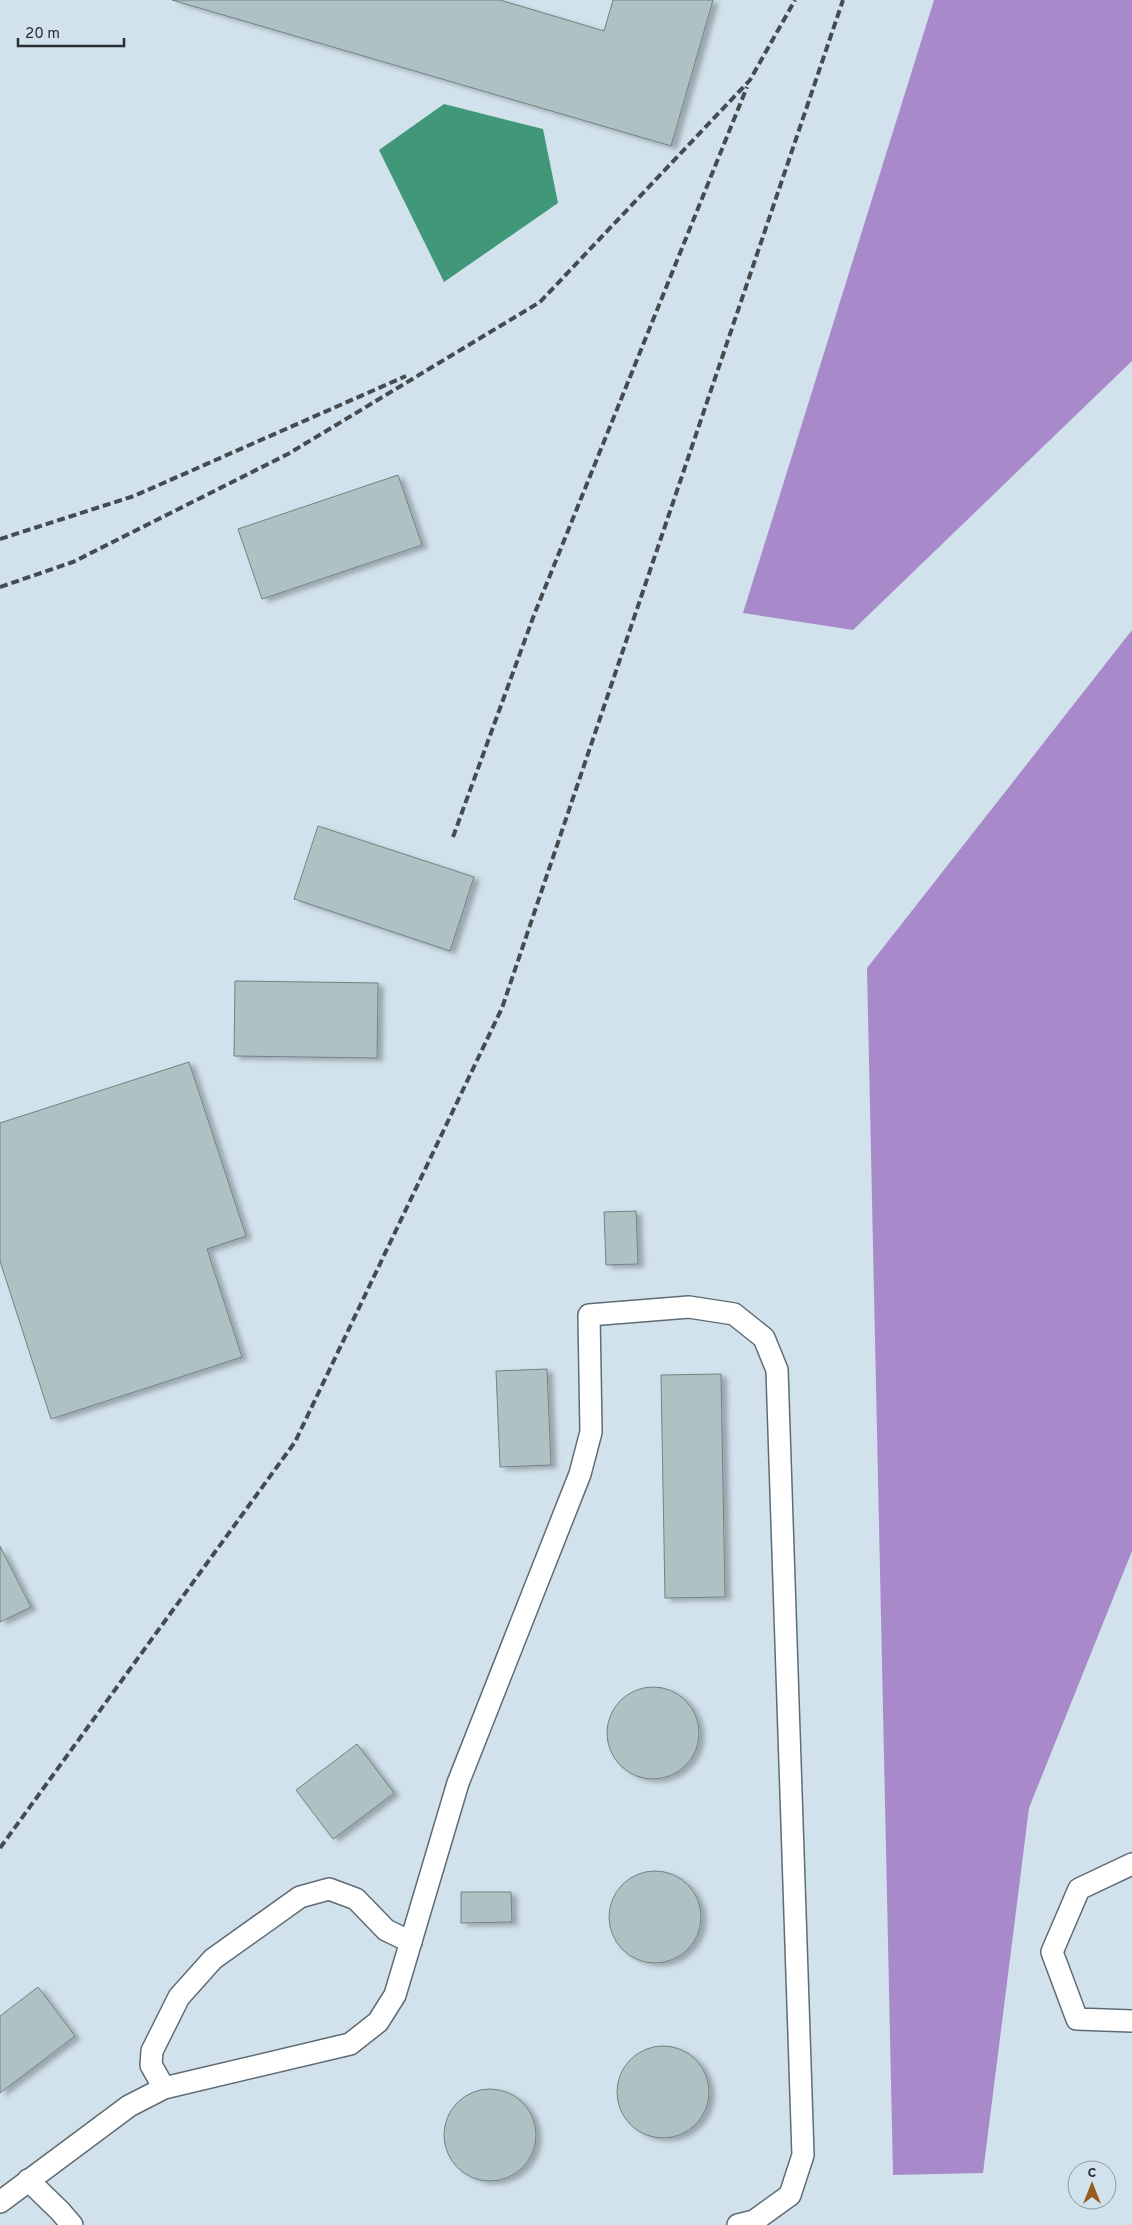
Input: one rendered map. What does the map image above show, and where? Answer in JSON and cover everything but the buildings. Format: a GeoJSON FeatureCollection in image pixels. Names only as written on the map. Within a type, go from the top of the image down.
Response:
{"type":"FeatureCollection","features":[{"type":"Feature","properties":{"kind":"lane"},"geometry":{"type":"LineString","coordinates":[[0,2202],[129,2106],[164,2088],[350,2044],[378,2022],[395,1995],[458,1783],[580,1474],[591,1432],[589,1314],[689,1307],[734,1314],[764,1338],[777,1370],[803,2155],[790,2195],[754,2221],[738,2225]]}},
{"type":"Feature","properties":{"kind":"lane"},"geometry":{"type":"LineString","coordinates":[[1132,1864],[1079,1889],[1052,1952],[1077,2019],[1132,2021]]}},
{"type":"Feature","properties":{"kind":"lane"},"geometry":{"type":"LineString","coordinates":[[164,2088],[151,2064],[152,2052],[179,1997],[213,1960],[300,1897],[329,1889],[356,1899],[386,1930],[411,1942]]}},
{"type":"Feature","properties":{"kind":"lane"},"geometry":{"type":"LineString","coordinates":[[28,2180],[72,2225]]}},
{"type":"Feature","properties":{"kind":"shaded area"},"geometry":{"type":"Polygon","coordinates":[[[934,0],[1132,0],[1132,361],[853,630],[743,613],[934,0]]]}},
{"type":"Feature","properties":{"kind":"shaded area"},"geometry":{"type":"Polygon","coordinates":[[[444,104],[543,129],[558,203],[444,282],[379,150],[444,104]]]}},
{"type":"Feature","properties":{"kind":"shaded area"},"geometry":{"type":"Polygon","coordinates":[[[1132,630],[1132,1551],[1029,1808],[983,2173],[893,2175],[867,968],[1132,630]]]}},
{"type":"Feature","properties":{"kind":"railway"},"geometry":{"type":"LineString","coordinates":[[0,587],[73,562],[288,454],[540,302],[750,80],[795,0]]}},
{"type":"Feature","properties":{"kind":"railway"},"geometry":{"type":"LineString","coordinates":[[0,1848],[295,1442],[502,1008],[843,0]]}},
{"type":"Feature","properties":{"kind":"railway"},"geometry":{"type":"LineString","coordinates":[[453,837],[534,615],[747,87]]}},
{"type":"Feature","properties":{"kind":"railway"},"geometry":{"type":"LineString","coordinates":[[0,539],[134,496],[406,376]]}}]}
